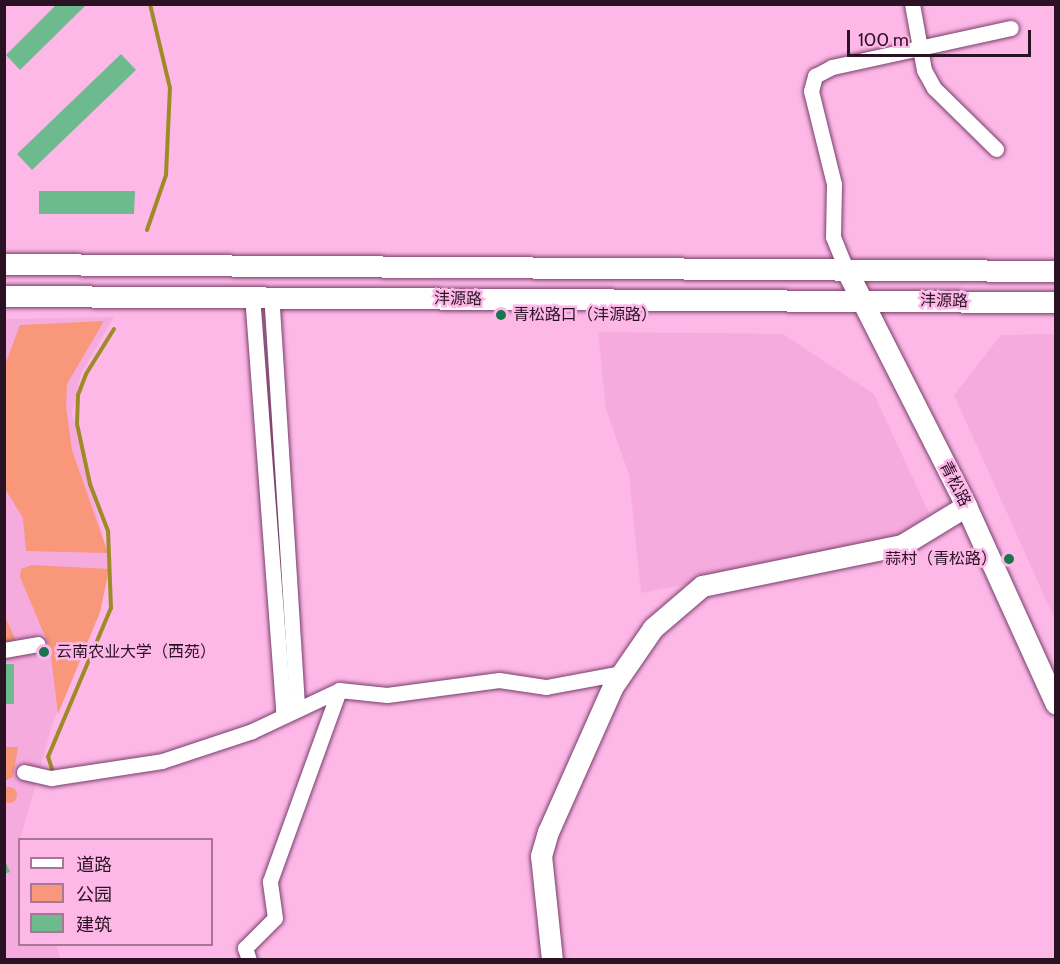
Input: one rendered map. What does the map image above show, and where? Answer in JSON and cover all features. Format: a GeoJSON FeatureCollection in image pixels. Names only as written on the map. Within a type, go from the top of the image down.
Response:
{"type":"FeatureCollection","features":[{"type":"Feature","properties":{"kind":"main road","name":"沣源路"},"geometry":{"type":"LineString","coordinates":[[4,264],[262,265],[324,268],[1056,271]]}},
{"type":"Feature","properties":{"kind":"main road"},"geometry":{"type":"LineString","coordinates":[[262,265],[276,280],[262,296]]}},
{"type":"Feature","properties":{"kind":"main road"},"geometry":{"type":"LineString","coordinates":[[324,268],[311,283],[324,299]]}},
{"type":"Feature","properties":{"kind":"main road","name":"青松路"},"geometry":{"type":"LineString","coordinates":[[846,269],[966,506],[1056,704]]}},
{"type":"Feature","properties":{"kind":"main road","name":"沣源路"},"geometry":{"type":"LineString","coordinates":[[4,296],[1056,302]]}},
{"type":"Feature","properties":{"kind":"main road"},"geometry":{"type":"LineString","coordinates":[[552,960],[541,856],[621,673],[653,628],[702,586],[902,545],[966,506]]}},
{"type":"Feature","properties":{"kind":"street"},"geometry":{"type":"LineString","coordinates":[[912,4],[918,49],[934,88],[996,149]]}},
{"type":"Feature","properties":{"kind":"street"},"geometry":{"type":"LineString","coordinates":[[846,269],[833,237],[834,184],[811,91],[815,76],[832,67],[1011,28]]}},
{"type":"Feature","properties":{"kind":"street"},"geometry":{"type":"LineString","coordinates":[[262,296],[283,711],[290,711]]}},
{"type":"Feature","properties":{"kind":"street"},"geometry":{"type":"LineString","coordinates":[[4,650],[37,644]]}},
{"type":"Feature","properties":{"kind":"street"},"geometry":{"type":"LineString","coordinates":[[24,772],[51,778],[162,761],[252,731],[290,711],[339,690],[387,695],[499,680],[546,687],[604,672],[621,673]]}},
{"type":"Feature","properties":{"kind":"street"},"geometry":{"type":"LineString","coordinates":[[249,960],[245,948],[275,918],[270,881],[339,690]]}},
{"type":"Feature","properties":{"kind":"shaded area","name":"云南农业大学（西苑）"},"geometry":{"type":"Polygon","coordinates":[[[114,317],[81,374],[72,413],[110,565],[100,612],[52,725],[21,838],[18,838],[18,946],[56,946],[61,959],[5,959],[4,319],[114,317]]]}},
{"type":"Feature","properties":{"kind":"shaded area"},"geometry":{"type":"Polygon","coordinates":[[[598,332],[783,334],[874,394],[929,513],[889,545],[641,593],[629,475],[606,409],[598,332]]]}},
{"type":"Feature","properties":{"kind":"shaded area"},"geometry":{"type":"Polygon","coordinates":[[[1056,334],[1055,620],[954,395],[1001,335],[1056,334]]]}},
{"type":"Feature","properties":{"kind":"green space"},"geometry":{"type":"Polygon","coordinates":[[[104,321],[67,384],[66,406],[72,450],[108,553],[26,551],[23,518],[5,489],[5,365],[20,325],[104,321]]]}},
{"type":"Feature","properties":{"kind":"green space"},"geometry":{"type":"Polygon","coordinates":[[[32,565],[109,569],[100,612],[58,714],[50,648],[20,577],[21,569],[32,565]]]}},
{"type":"Feature","properties":{"kind":"green space"},"geometry":{"type":"Polygon","coordinates":[[[5,617],[17,643],[5,646],[5,617]]]}},
{"type":"Feature","properties":{"kind":"green space"},"geometry":{"type":"Polygon","coordinates":[[[5,747],[18,747],[13,777],[5,781],[5,747]]]}},
{"type":"Feature","properties":{"kind":"green space"},"geometry":{"type":"Polygon","coordinates":[[[9,787],[17,795],[9,803],[1,795],[9,787]]]}},
{"type":"Feature","properties":{"kind":"building"},"geometry":{"type":"Polygon","coordinates":[[[57,4],[87,4],[20,70],[6,55],[57,4]]]}},
{"type":"Feature","properties":{"kind":"building"},"geometry":{"type":"Polygon","coordinates":[[[121,54],[136,70],[32,170],[17,154],[121,54]]]}},
{"type":"Feature","properties":{"kind":"building"},"geometry":{"type":"Polygon","coordinates":[[[39,191],[135,191],[134,214],[39,214],[39,191]]]}},
{"type":"Feature","properties":{"kind":"building"},"geometry":{"type":"Polygon","coordinates":[[[4,664],[14,664],[14,704],[4,704],[4,664]]]}},
{"type":"Feature","properties":{"kind":"building"},"geometry":{"type":"Polygon","coordinates":[[[4,858],[10,872],[4,874],[4,858]]]}},
{"type":"Feature","properties":{"kind":"waterway"},"geometry":{"type":"LineString","coordinates":[[147,230],[166,175],[170,88],[150,4]]}},
{"type":"Feature","properties":{"kind":"waterway"},"geometry":{"type":"LineString","coordinates":[[54,775],[48,757],[111,608],[108,531],[90,484],[77,424],[78,395],[86,374],[114,329]]}},
{"type":"Feature","properties":{"kind":"place","name":"青松路口（沣源路）"},"geometry":{"type":"Point","coordinates":[501,315]}},
{"type":"Feature","properties":{"kind":"place","name":"蒜村（青松路）"},"geometry":{"type":"Point","coordinates":[1009,559]}},
{"type":"Feature","properties":{"kind":"place","name":"云南农业大学（西苑）"},"geometry":{"type":"Point","coordinates":[44,652]}}]}
